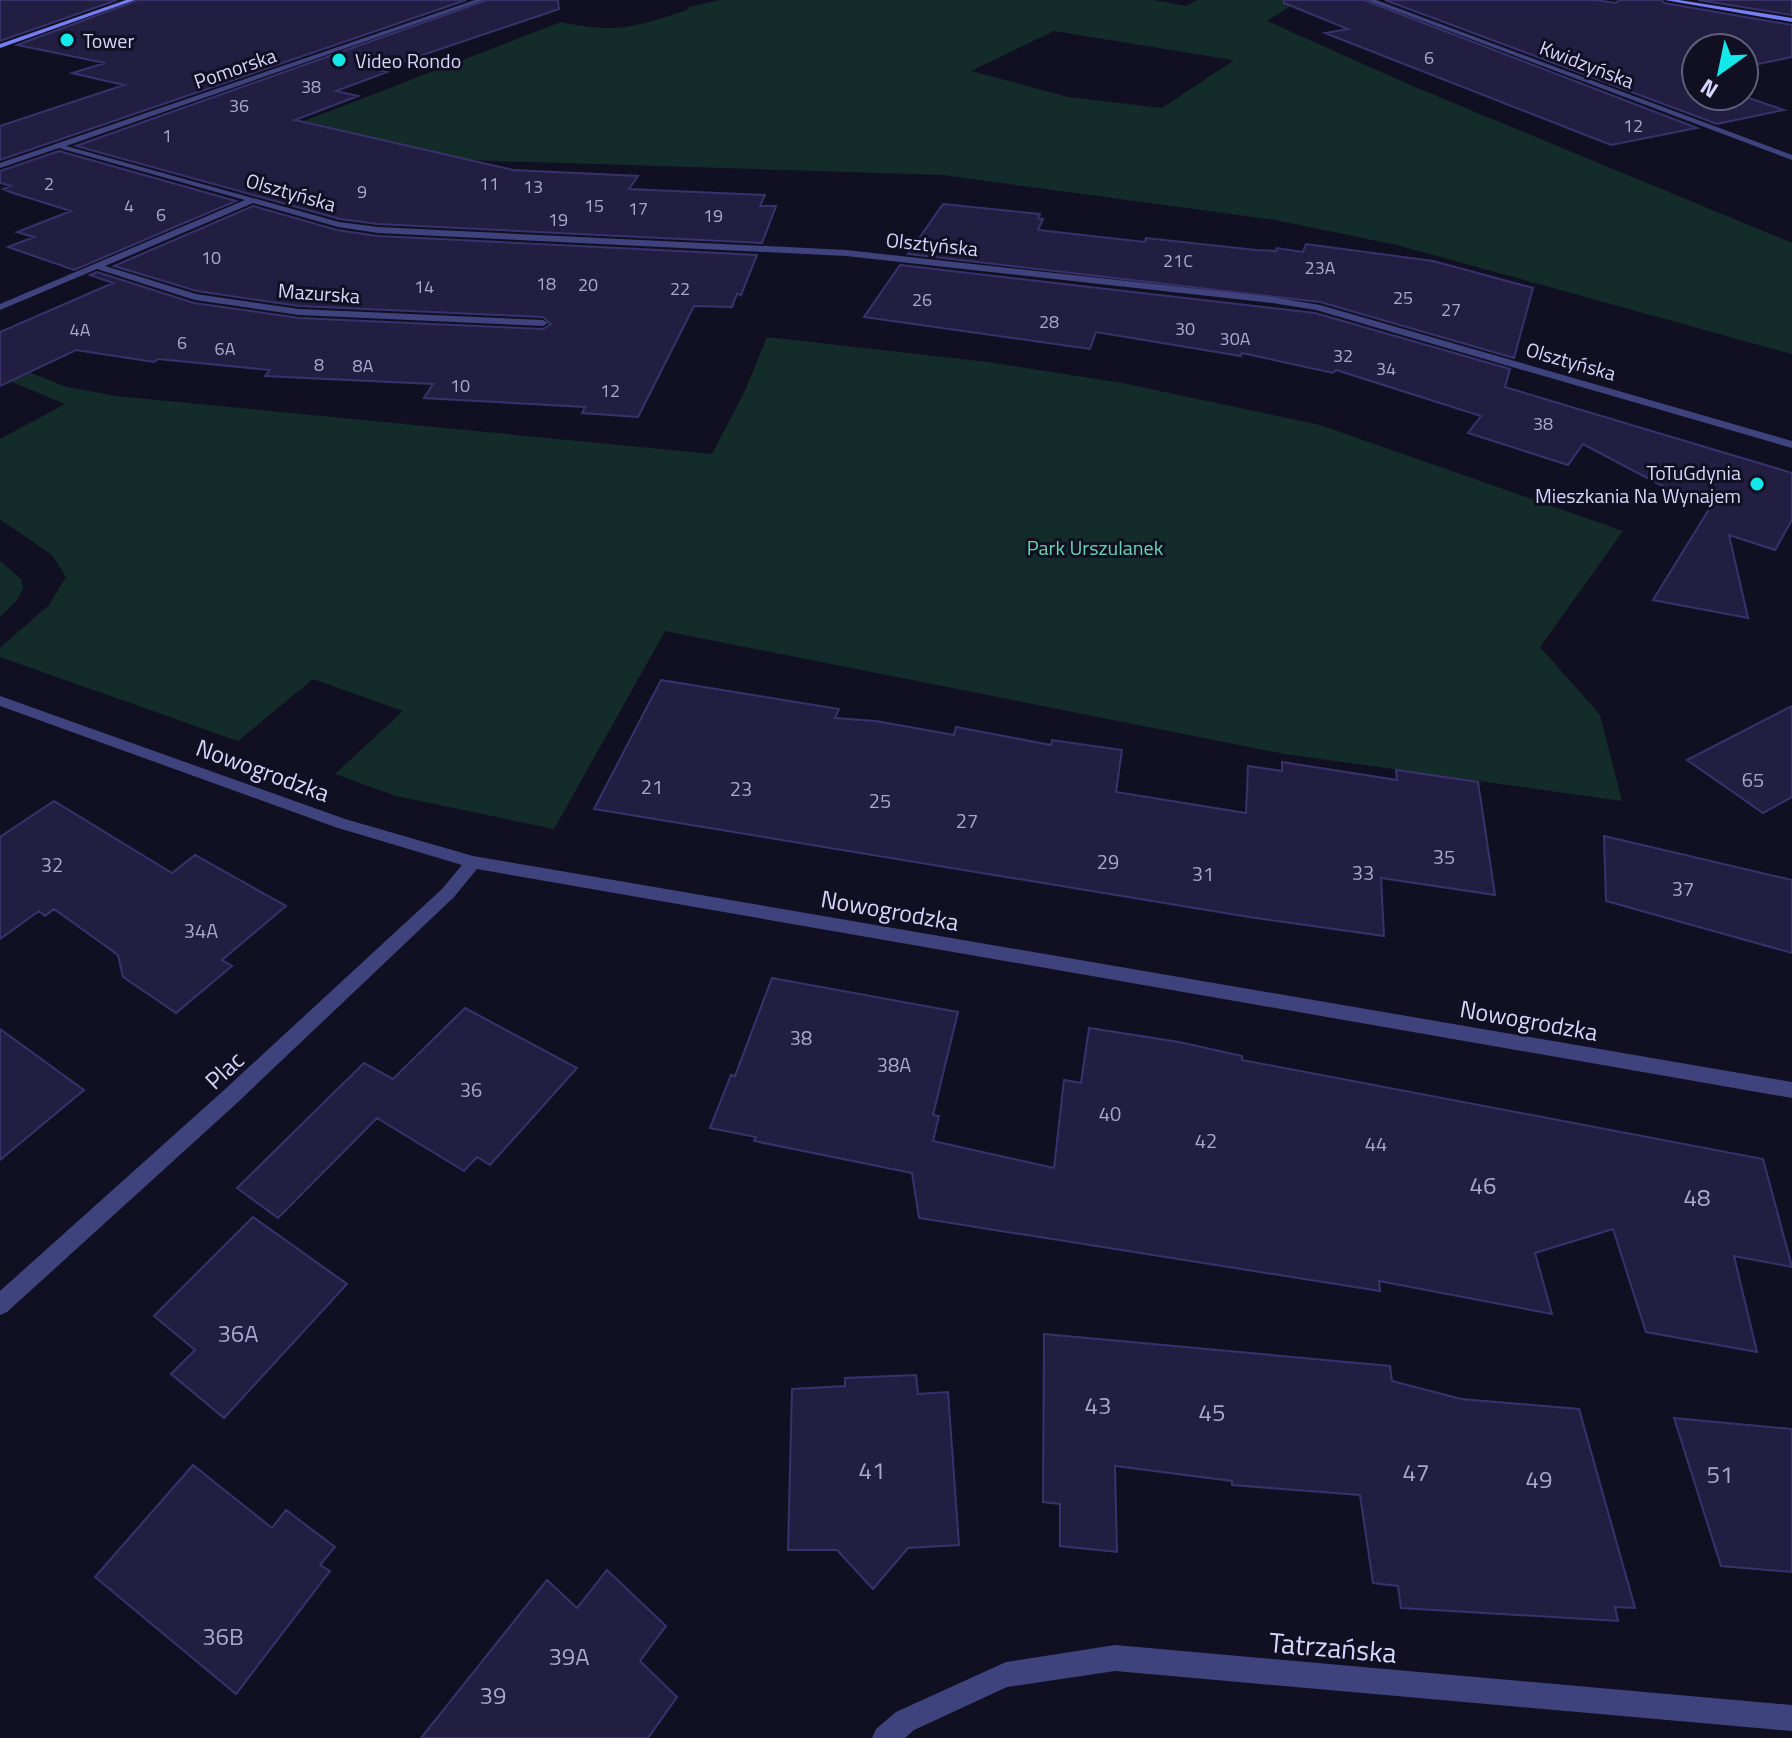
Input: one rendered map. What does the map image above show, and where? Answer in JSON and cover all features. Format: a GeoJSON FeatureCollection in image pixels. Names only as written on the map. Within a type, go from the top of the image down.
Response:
{"type":"FeatureCollection","features":[{"type":"Feature","properties":{"kind":"street"},"geometry":{"type":"LineString","coordinates":[[0,46],[132,0]]}},
{"type":"Feature","properties":{"kind":"street","name":"Pomorska"},"geometry":{"type":"LineString","coordinates":[[0,166],[481,0]]}},
{"type":"Feature","properties":{"kind":"street","name":"Kwidzyńska"},"geometry":{"type":"LineString","coordinates":[[1370,0],[1792,158]]}},
{"type":"Feature","properties":{"kind":"street"},"geometry":{"type":"LineString","coordinates":[[1668,0],[1792,20]]}},
{"type":"Feature","properties":{"kind":"street","name":"Olsztyńska"},"geometry":{"type":"LineString","coordinates":[[59,146],[338,224],[378,230],[846,253],[1317,307],[1792,445]]}},
{"type":"Feature","properties":{"kind":"street"},"geometry":{"type":"LineString","coordinates":[[0,307],[253,200]]}},
{"type":"Feature","properties":{"kind":"street","name":"Mazurska"},"geometry":{"type":"LineString","coordinates":[[97,266],[195,297],[299,312],[543,323]]}},
{"type":"Feature","properties":{"kind":"street","name":"Nowogrodzka"},"geometry":{"type":"LineString","coordinates":[[0,701],[340,823],[473,862],[1792,1090]]}},
{"type":"Feature","properties":{"kind":"street","name":"Plac"},"geometry":{"type":"LineString","coordinates":[[0,1305],[242,1087],[448,893],[473,862]]}},
{"type":"Feature","properties":{"kind":"street","name":"Tatrzańska"},"geometry":{"type":"LineString","coordinates":[[885,1738],[905,1721],[1006,1675],[1115,1658],[1792,1718]]}},
{"type":"Feature","properties":{"kind":"green space"},"geometry":{"type":"Polygon","coordinates":[[[720,0],[1153,0],[1186,6],[1198,0],[1300,0],[1267,21],[1410,85],[1792,243],[1792,354],[1397,245],[1275,220],[943,175],[466,160],[304,121],[561,22],[598,28],[627,27],[690,9],[685,8],[720,0]],[[1054,31],[971,71],[1068,97],[1162,108],[1233,60],[1054,31]]]}},
{"type":"Feature","properties":{"kind":"green space","name":"Park Urszulanek"},"geometry":{"type":"Polygon","coordinates":[[[767,337],[987,362],[1122,383],[1320,425],[1623,531],[1540,647],[1600,715],[1622,801],[1285,754],[665,631],[554,829],[396,796],[335,774],[403,711],[313,679],[238,741],[0,657],[0,648],[49,605],[66,577],[52,555],[0,519],[0,439],[65,404],[0,377],[0,361],[67,387],[116,396],[712,454],[744,393],[767,337]]]}},
{"type":"Feature","properties":{"kind":"green space"},"geometry":{"type":"Polygon","coordinates":[[[0,561],[21,579],[23,588],[17,600],[0,617],[0,561]]]}},
{"type":"Feature","properties":{"kind":"building"},"geometry":{"type":"Polygon","coordinates":[[[0,0],[117,0],[0,41],[0,0]]]}},
{"type":"Feature","properties":{"kind":"building"},"geometry":{"type":"Polygon","coordinates":[[[138,0],[466,0],[0,160],[0,126],[124,85],[72,73],[105,63],[17,45],[138,0]]]}},
{"type":"Feature","properties":{"kind":"building"},"geometry":{"type":"Polygon","coordinates":[[[487,0],[558,0],[559,9],[378,70],[387,72],[336,91],[358,96],[295,120],[513,170],[638,176],[629,189],[765,195],[760,206],[776,206],[762,243],[378,224],[340,219],[76,146],[487,0]]]}},
{"type":"Feature","properties":{"kind":"building"},"geometry":{"type":"Polygon","coordinates":[[[1284,0],[1364,0],[1697,128],[1611,145],[1325,33],[1348,29],[1284,3],[1284,0]]]}},
{"type":"Feature","properties":{"kind":"building"},"geometry":{"type":"Polygon","coordinates":[[[1385,0],[1595,0],[1616,3],[1619,0],[1662,0],[1664,3],[1792,25],[1792,57],[1760,64],[1760,32],[1680,32],[1680,110],[1385,0]]]}},
{"type":"Feature","properties":{"kind":"building"},"geometry":{"type":"Polygon","coordinates":[[[1698,0],[1792,0],[1792,15],[1698,0]]]}},
{"type":"Feature","properties":{"kind":"building"},"geometry":{"type":"Polygon","coordinates":[[[1760,102],[1784,110],[1717,124],[1685,112],[1760,112],[1760,102]]]}},
{"type":"Feature","properties":{"kind":"building"},"geometry":{"type":"Polygon","coordinates":[[[59,151],[236,201],[74,270],[8,247],[34,237],[17,232],[71,211],[3,189],[11,186],[0,183],[0,171],[59,151]]]}},
{"type":"Feature","properties":{"kind":"building"},"geometry":{"type":"Polygon","coordinates":[[[943,204],[1040,214],[1038,218],[1043,219],[1038,230],[1256,250],[1276,251],[1277,248],[1303,252],[1306,244],[1433,261],[1533,288],[1514,358],[1320,302],[908,254],[943,204]]]}},
{"type":"Feature","properties":{"kind":"building"},"geometry":{"type":"Polygon","coordinates":[[[253,206],[337,230],[378,236],[757,255],[741,295],[737,294],[732,307],[694,306],[638,417],[582,413],[585,407],[424,398],[433,384],[265,376],[270,370],[158,359],[154,362],[76,350],[0,386],[0,332],[113,283],[90,275],[97,272],[194,303],[299,318],[543,329],[551,324],[543,317],[299,306],[197,291],[114,266],[253,206]]]}},
{"type":"Feature","properties":{"kind":"building"},"geometry":{"type":"Polygon","coordinates":[[[900,265],[1315,313],[1510,369],[1505,387],[1792,473],[1792,520],[1775,550],[1729,535],[1748,618],[1653,600],[1711,506],[1687,499],[1583,444],[1568,465],[1468,433],[1481,416],[1336,370],[1333,373],[1242,353],[1241,356],[1096,332],[1090,349],[864,317],[900,265]]]}},
{"type":"Feature","properties":{"kind":"building"},"geometry":{"type":"Polygon","coordinates":[[[661,680],[839,709],[835,718],[876,721],[954,735],[956,727],[1051,745],[1052,740],[1122,750],[1116,792],[1246,813],[1248,766],[1282,771],[1282,762],[1397,780],[1396,770],[1478,782],[1495,895],[1381,878],[1384,936],[1249,917],[594,809],[661,680]]]}},
{"type":"Feature","properties":{"kind":"building"},"geometry":{"type":"Polygon","coordinates":[[[1792,706],[1792,797],[1763,813],[1687,760],[1792,706]]]}},
{"type":"Feature","properties":{"kind":"building"},"geometry":{"type":"Polygon","coordinates":[[[54,801],[172,873],[195,855],[286,906],[222,960],[232,966],[176,1013],[123,977],[118,955],[54,909],[45,916],[39,911],[0,939],[0,837],[54,801]]]}},
{"type":"Feature","properties":{"kind":"building"},"geometry":{"type":"Polygon","coordinates":[[[1604,836],[1792,880],[1792,953],[1606,901],[1604,836]]]}},
{"type":"Feature","properties":{"kind":"building"},"geometry":{"type":"Polygon","coordinates":[[[772,978],[958,1012],[933,1115],[939,1116],[933,1141],[1054,1168],[1064,1080],[1081,1083],[1089,1028],[1179,1042],[1242,1056],[1242,1060],[1763,1159],[1792,1267],[1734,1256],[1757,1352],[1646,1332],[1613,1229],[1535,1253],[1552,1314],[1379,1281],[1380,1291],[919,1218],[912,1173],[754,1141],[756,1137],[710,1128],[731,1075],[735,1076],[772,978]]]}},
{"type":"Feature","properties":{"kind":"building"},"geometry":{"type":"Polygon","coordinates":[[[465,1008],[577,1068],[490,1165],[477,1157],[464,1171],[377,1118],[278,1218],[237,1188],[364,1063],[393,1079],[465,1008]]]}},
{"type":"Feature","properties":{"kind":"building"},"geometry":{"type":"Polygon","coordinates":[[[0,1029],[84,1090],[0,1160],[0,1029]]]}},
{"type":"Feature","properties":{"kind":"building"},"geometry":{"type":"Polygon","coordinates":[[[253,1217],[347,1284],[224,1418],[171,1374],[195,1350],[154,1316],[253,1217]]]}},
{"type":"Feature","properties":{"kind":"building"},"geometry":{"type":"Polygon","coordinates":[[[1044,1334],[1390,1366],[1392,1381],[1461,1399],[1579,1409],[1635,1608],[1615,1607],[1618,1621],[1401,1608],[1398,1586],[1373,1583],[1360,1495],[1232,1485],[1232,1481],[1115,1466],[1117,1552],[1060,1546],[1060,1504],[1043,1502],[1044,1334]]]}},
{"type":"Feature","properties":{"kind":"building"},"geometry":{"type":"Polygon","coordinates":[[[916,1375],[918,1394],[948,1392],[959,1545],[908,1548],[873,1589],[837,1550],[788,1550],[792,1389],[845,1386],[845,1378],[916,1375]]]}},
{"type":"Feature","properties":{"kind":"building"},"geometry":{"type":"Polygon","coordinates":[[[1674,1418],[1792,1429],[1792,1572],[1721,1566],[1674,1418]]]}},
{"type":"Feature","properties":{"kind":"building"},"geometry":{"type":"Polygon","coordinates":[[[193,1465],[272,1528],[286,1510],[335,1547],[320,1565],[330,1571],[236,1694],[95,1577],[193,1465]]]}},
{"type":"Feature","properties":{"kind":"building"},"geometry":{"type":"Polygon","coordinates":[[[607,1570],[666,1626],[640,1661],[677,1697],[648,1738],[421,1738],[547,1580],[577,1608],[607,1570]]]}},
{"type":"Feature","properties":{"kind":"place","name":"Tower"},"geometry":{"type":"Point","coordinates":[67,40]}},
{"type":"Feature","properties":{"kind":"place","name":"Video Rondo"},"geometry":{"type":"Point","coordinates":[339,60]}},
{"type":"Feature","properties":{"kind":"place","name":"ToTuGdynia Mieszkania Na Wynajem"},"geometry":{"type":"Point","coordinates":[1757,484]}}]}
